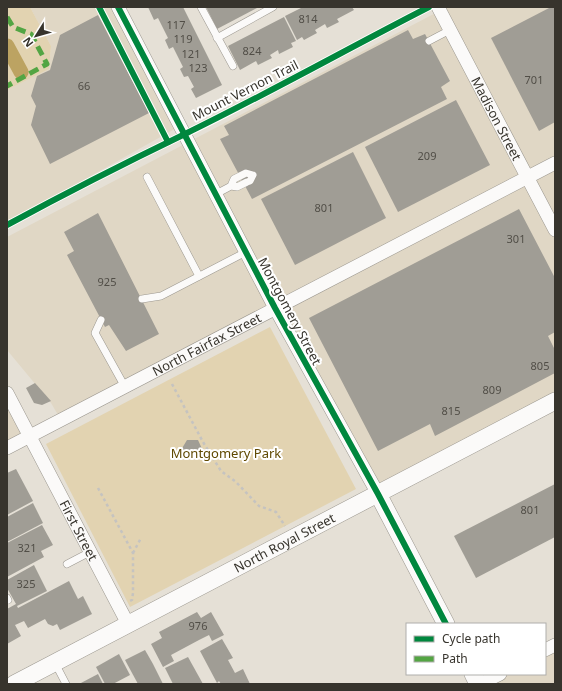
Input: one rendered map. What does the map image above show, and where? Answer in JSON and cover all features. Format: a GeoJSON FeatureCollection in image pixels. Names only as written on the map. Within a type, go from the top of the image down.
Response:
{"type":"FeatureCollection","features":[{"type":"Feature","properties":{"kind":"street","name":"Montgomery Street"},"geometry":{"type":"LineString","coordinates":[[118,7],[275,308],[378,494],[445,623]]}},
{"type":"Feature","properties":{"kind":"street","name":"Madison Street"},"geometry":{"type":"LineString","coordinates":[[438,7],[555,230]]}},
{"type":"Feature","properties":{"kind":"street","name":"North Fairfax Street"},"geometry":{"type":"LineString","coordinates":[[7,448],[555,163]]}},
{"type":"Feature","properties":{"kind":"street","name":"First Street"},"geometry":{"type":"LineString","coordinates":[[7,393],[128,624]]}},
{"type":"Feature","properties":{"kind":"street","name":"North Royal Street"},"geometry":{"type":"LineString","coordinates":[[14,684],[378,494],[554,405]]}},
{"type":"Feature","properties":{"kind":"street"},"geometry":{"type":"LineString","coordinates":[[546,650],[555,645]]}},
{"type":"Feature","properties":{"kind":"street"},"geometry":{"type":"LineString","coordinates":[[473,675],[479,684],[498,675]]}},
{"type":"Feature","properties":{"kind":"lane"},"geometry":{"type":"LineString","coordinates":[[201,7],[233,66]]}},
{"type":"Feature","properties":{"kind":"lane"},"geometry":{"type":"LineString","coordinates":[[217,38],[273,7]]}},
{"type":"Feature","properties":{"kind":"lane"},"geometry":{"type":"LineString","coordinates":[[429,41],[450,30]]}},
{"type":"Feature","properties":{"kind":"lane"},"geometry":{"type":"LineString","coordinates":[[216,194],[231,186],[238,187],[250,181],[256,173]]}},
{"type":"Feature","properties":{"kind":"lane"},"geometry":{"type":"LineString","coordinates":[[147,177],[199,276]]}},
{"type":"Feature","properties":{"kind":"lane"},"geometry":{"type":"LineString","coordinates":[[142,299],[161,296],[246,252]]}},
{"type":"Feature","properties":{"kind":"lane"},"geometry":{"type":"LineString","coordinates":[[101,320],[95,333],[126,387]]}},
{"type":"Feature","properties":{"kind":"lane"},"geometry":{"type":"LineString","coordinates":[[67,564],[90,552]]}},
{"type":"Feature","properties":{"kind":"lane"},"geometry":{"type":"LineString","coordinates":[[55,663],[66,684]]}},
{"type":"Feature","properties":{"kind":"path"},"geometry":{"type":"LineString","coordinates":[[172,384],[203,442],[221,471],[236,482],[259,506],[276,512],[293,538]]}},
{"type":"Feature","properties":{"kind":"path"},"geometry":{"type":"LineString","coordinates":[[98,488],[133,553]]}},
{"type":"Feature","properties":{"kind":"path"},"geometry":{"type":"LineString","coordinates":[[119,608],[132,600],[133,553],[141,538]]}},
{"type":"Feature","properties":{"kind":"shaded area"},"geometry":{"type":"Polygon","coordinates":[[[30,7],[118,7],[180,126],[7,223],[7,90],[49,69],[51,46],[30,7]]]}},
{"type":"Feature","properties":{"kind":"shaded area"},"geometry":{"type":"Polygon","coordinates":[[[447,7],[555,7],[555,402],[377,495],[274,309],[61,420],[51,403],[7,350],[7,237],[447,7]]]}},
{"type":"Feature","properties":{"kind":"shaded area"},"geometry":{"type":"Polygon","coordinates":[[[7,393],[30,436],[7,448],[7,393]]]}},
{"type":"Feature","properties":{"kind":"shaded area"},"geometry":{"type":"Polygon","coordinates":[[[555,645],[555,684],[481,684],[498,675],[546,675],[546,650],[555,645]]]}},
{"type":"Feature","properties":{"kind":"green space"},"geometry":{"type":"Polygon","coordinates":[[[7,7],[30,7],[51,46],[49,69],[7,90],[7,7]]]}},
{"type":"Feature","properties":{"kind":"green space","name":"Montgomery Park"},"geometry":{"type":"Polygon","coordinates":[[[270,327],[356,489],[130,607],[46,444],[270,327]]]}},
{"type":"Feature","properties":{"kind":"building"},"geometry":{"type":"Polygon","coordinates":[[[148,7],[183,7],[222,85],[196,98],[191,89],[194,87],[188,76],[184,77],[180,69],[183,67],[173,47],[169,49],[165,40],[168,38],[158,18],[154,20],[148,7]]]}},
{"type":"Feature","properties":{"kind":"building"},"geometry":{"type":"Polygon","coordinates":[[[206,7],[259,7],[217,29],[206,7]]]}},
{"type":"Feature","properties":{"kind":"building"},"geometry":{"type":"Polygon","coordinates":[[[303,7],[352,7],[354,10],[337,19],[339,22],[327,28],[325,24],[315,30],[317,33],[304,40],[302,37],[297,40],[285,16],[303,7]]]}},
{"type":"Feature","properties":{"kind":"building"},"geometry":{"type":"Polygon","coordinates":[[[551,7],[555,7],[555,122],[539,131],[491,38],[551,7]]]}},
{"type":"Feature","properties":{"kind":"building"},"geometry":{"type":"Polygon","coordinates":[[[98,15],[149,113],[50,164],[31,125],[36,106],[31,96],[37,76],[50,70],[60,35],[98,15]]]}},
{"type":"Feature","properties":{"kind":"building"},"geometry":{"type":"Polygon","coordinates":[[[284,17],[296,41],[291,43],[293,47],[279,54],[278,50],[270,55],[272,58],[258,65],[256,61],[240,70],[228,46],[284,17]]]}},
{"type":"Feature","properties":{"kind":"building"},"geometry":{"type":"Polygon","coordinates":[[[408,30],[413,39],[425,34],[450,81],[441,87],[447,99],[252,199],[220,139],[229,135],[224,126],[408,30]]]}},
{"type":"Feature","properties":{"kind":"building"},"geometry":{"type":"Polygon","coordinates":[[[456,100],[490,165],[398,212],[365,147],[456,100]]]}},
{"type":"Feature","properties":{"kind":"building"},"geometry":{"type":"Polygon","coordinates":[[[353,152],[386,218],[295,265],[261,199],[353,152]]]}},
{"type":"Feature","properties":{"kind":"building"},"geometry":{"type":"Polygon","coordinates":[[[519,209],[555,278],[555,332],[548,336],[555,350],[555,373],[435,436],[430,424],[378,451],[309,318],[519,209]]]}},
{"type":"Feature","properties":{"kind":"building"},"geometry":{"type":"Polygon","coordinates":[[[98,213],[159,334],[126,351],[109,325],[105,327],[67,255],[74,251],[64,232],[98,213]]]}},
{"type":"Feature","properties":{"kind":"building"},"geometry":{"type":"Polygon","coordinates":[[[35,383],[51,401],[42,405],[34,403],[26,388],[35,383]]]}},
{"type":"Feature","properties":{"kind":"building"},"geometry":{"type":"Polygon","coordinates":[[[187,440],[198,440],[203,451],[196,459],[186,458],[181,450],[187,440]]]}},
{"type":"Feature","properties":{"kind":"building"},"geometry":{"type":"Polygon","coordinates":[[[16,469],[33,501],[7,515],[7,473],[16,469]]]}},
{"type":"Feature","properties":{"kind":"building"},"geometry":{"type":"Polygon","coordinates":[[[555,484],[555,537],[476,578],[454,536],[555,484]]]}},
{"type":"Feature","properties":{"kind":"building"},"geometry":{"type":"Polygon","coordinates":[[[33,503],[43,523],[7,542],[7,517],[33,503]]]}},
{"type":"Feature","properties":{"kind":"building"},"geometry":{"type":"Polygon","coordinates":[[[42,525],[53,545],[41,551],[44,557],[7,577],[7,543],[42,525]]]}},
{"type":"Feature","properties":{"kind":"building"},"geometry":{"type":"Polygon","coordinates":[[[34,565],[47,591],[17,606],[18,608],[69,581],[78,599],[83,596],[92,614],[60,630],[57,624],[53,626],[48,624],[45,619],[28,628],[24,621],[15,625],[21,636],[7,644],[7,609],[16,604],[7,588],[7,580],[34,565]]]}},
{"type":"Feature","properties":{"kind":"building"},"geometry":{"type":"Polygon","coordinates":[[[197,612],[201,618],[211,612],[224,635],[212,641],[209,635],[199,640],[171,655],[174,661],[163,667],[151,644],[162,638],[159,632],[197,612]]]}},
{"type":"Feature","properties":{"kind":"building"},"geometry":{"type":"Polygon","coordinates":[[[222,639],[233,658],[228,660],[235,673],[243,669],[250,684],[221,684],[219,681],[217,683],[200,651],[222,639]]]}},
{"type":"Feature","properties":{"kind":"building"},"geometry":{"type":"Polygon","coordinates":[[[145,650],[163,684],[138,684],[125,660],[145,650]]]}},
{"type":"Feature","properties":{"kind":"building"},"geometry":{"type":"Polygon","coordinates":[[[119,654],[130,675],[113,684],[105,684],[96,667],[119,654]]]}},
{"type":"Feature","properties":{"kind":"building"},"geometry":{"type":"Polygon","coordinates":[[[188,657],[203,684],[173,684],[165,668],[188,657]]]}},
{"type":"Feature","properties":{"kind":"building"},"geometry":{"type":"Polygon","coordinates":[[[98,674],[103,684],[79,684],[98,674]]]}},
{"type":"Feature","properties":{"kind":"waterway"},"geometry":{"type":"LineString","coordinates":[[7,46],[21,72]]}},
{"type":"Feature","properties":{"kind":"marked path"},"geometry":{"type":"LineString","coordinates":[[7,17],[13,27],[31,34],[47,64],[7,86]]}},
{"type":"Feature","properties":{"kind":"cycle path"},"geometry":{"type":"LineString","coordinates":[[99,7],[168,142]]}},
{"type":"Feature","properties":{"kind":"cycle path"},"geometry":{"type":"LineString","coordinates":[[118,7],[275,308],[378,494],[445,623]]}},
{"type":"Feature","properties":{"kind":"cycle path","name":"Mount Vernon Trail"},"geometry":{"type":"LineString","coordinates":[[7,225],[96,178],[216,119],[429,7]]}}]}
